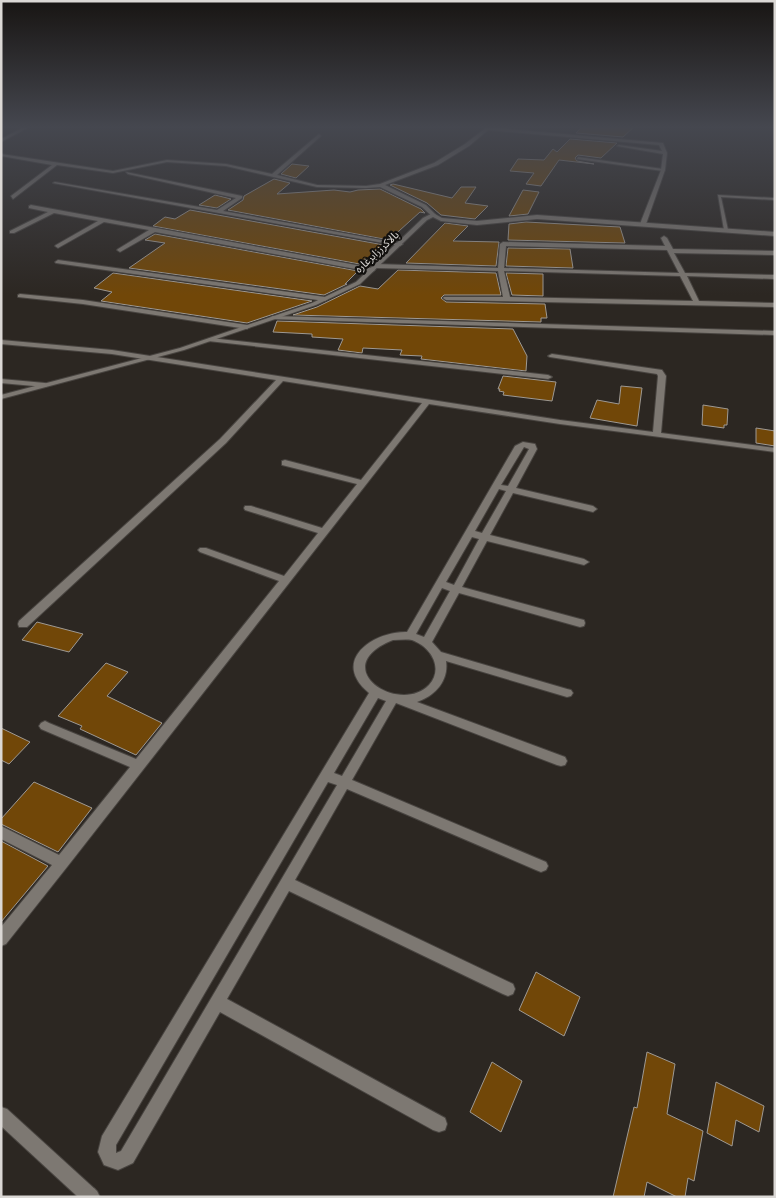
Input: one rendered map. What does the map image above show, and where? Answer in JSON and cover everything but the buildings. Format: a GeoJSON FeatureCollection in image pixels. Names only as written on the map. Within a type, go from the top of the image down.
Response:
{"type":"FeatureCollection","features":[{"type":"Feature","properties":{"kind":"street"},"geometry":{"type":"LineString","coordinates":[[13,196],[30,183]]}},
{"type":"Feature","properties":{"kind":"street"},"geometry":{"type":"LineString","coordinates":[[55,183],[400,244]]}},
{"type":"Feature","properties":{"kind":"street"},"geometry":{"type":"LineString","coordinates":[[174,183],[240,197],[218,212]]}},
{"type":"Feature","properties":{"kind":"street"},"geometry":{"type":"LineString","coordinates":[[305,183],[317,186],[366,187],[386,183]]}},
{"type":"Feature","properties":{"kind":"street"},"geometry":{"type":"LineString","coordinates":[[643,224],[658,183]]}},
{"type":"Feature","properties":{"kind":"street"},"geometry":{"type":"LineString","coordinates":[[381,185],[424,206],[433,215],[441,219],[477,223],[538,217],[775,234]]}},
{"type":"Feature","properties":{"kind":"street"},"geometry":{"type":"LineString","coordinates":[[30,207],[374,268],[775,276]]}},
{"type":"Feature","properties":{"kind":"street"},"geometry":{"type":"LineString","coordinates":[[12,232],[53,211]]}},
{"type":"Feature","properties":{"kind":"street","name":"بالاکرززابرغاره"},"geometry":{"type":"LineString","coordinates":[[1,397],[210,340],[325,299],[358,282],[425,219],[433,215]]}},
{"type":"Feature","properties":{"kind":"street"},"geometry":{"type":"LineString","coordinates":[[58,246],[104,220]]}},
{"type":"Feature","properties":{"kind":"street"},"geometry":{"type":"LineString","coordinates":[[120,250],[154,230]]}},
{"type":"Feature","properties":{"kind":"street"},"geometry":{"type":"LineString","coordinates":[[664,238],[697,303]]}},
{"type":"Feature","properties":{"kind":"street"},"geometry":{"type":"LineString","coordinates":[[507,299],[502,270],[501,245],[506,243],[775,253]]}},
{"type":"Feature","properties":{"kind":"street"},"geometry":{"type":"LineString","coordinates":[[58,262],[325,299]]}},
{"type":"Feature","properties":{"kind":"street"},"geometry":{"type":"LineString","coordinates":[[20,296],[83,302],[247,327]]}},
{"type":"Feature","properties":{"kind":"street"},"geometry":{"type":"LineString","coordinates":[[446,298],[775,305]]}},
{"type":"Feature","properties":{"kind":"street"},"geometry":{"type":"LineString","coordinates":[[273,318],[775,332]]}},
{"type":"Feature","properties":{"kind":"street"},"geometry":{"type":"LineString","coordinates":[[210,340],[548,377]]}},
{"type":"Feature","properties":{"kind":"street"},"geometry":{"type":"LineString","coordinates":[[1,342],[112,352],[427,402],[775,450]]}},
{"type":"Feature","properties":{"kind":"street"},"geometry":{"type":"LineString","coordinates":[[552,356],[659,372],[662,376],[657,435]]}},
{"type":"Feature","properties":{"kind":"street"},"geometry":{"type":"LineString","coordinates":[[23,624],[223,441],[281,379]]}},
{"type":"Feature","properties":{"kind":"street"},"geometry":{"type":"LineString","coordinates":[[1,381],[45,385]]}},
{"type":"Feature","properties":{"kind":"street"},"geometry":{"type":"LineString","coordinates":[[1,939],[427,402]]}},
{"type":"Feature","properties":{"kind":"street"},"geometry":{"type":"LineString","coordinates":[[410,636],[519,446],[528,444],[532,446],[533,449],[523,468],[427,642]]}},
{"type":"Feature","properties":{"kind":"street"},"geometry":{"type":"LineString","coordinates":[[285,463],[363,483]]}},
{"type":"Feature","properties":{"kind":"street"},"geometry":{"type":"LineString","coordinates":[[508,465],[523,468]]}},
{"type":"Feature","properties":{"kind":"street"},"geometry":{"type":"LineString","coordinates":[[496,486],[593,510]]}},
{"type":"Feature","properties":{"kind":"street"},"geometry":{"type":"LineString","coordinates":[[248,508],[324,532]]}},
{"type":"Feature","properties":{"kind":"street"},"geometry":{"type":"LineString","coordinates":[[469,534],[584,562]]}},
{"type":"Feature","properties":{"kind":"street"},"geometry":{"type":"LineString","coordinates":[[203,550],[286,580]]}},
{"type":"Feature","properties":{"kind":"street"},"geometry":{"type":"LineString","coordinates":[[439,584],[580,622]]}},
{"type":"Feature","properties":{"kind":"street"},"geometry":{"type":"LineString","coordinates":[[396,699],[420,696],[436,685],[443,670],[439,655],[427,642],[410,636],[392,636],[375,642],[363,652],[359,666],[363,681],[375,692],[561,761]]}},
{"type":"Feature","properties":{"kind":"street"},"geometry":{"type":"LineString","coordinates":[[439,655],[567,693]]}},
{"type":"Feature","properties":{"kind":"street"},"geometry":{"type":"LineString","coordinates":[[375,692],[108,1142],[106,1152],[110,1160],[118,1162],[127,1157],[344,783],[396,699]]}},
{"type":"Feature","properties":{"kind":"street"},"geometry":{"type":"LineString","coordinates":[[45,726],[139,766]]}},
{"type":"Feature","properties":{"kind":"street"},"geometry":{"type":"LineString","coordinates":[[326,775],[541,866]]}},
{"type":"Feature","properties":{"kind":"street"},"geometry":{"type":"LineString","coordinates":[[1,832],[62,863]]}},
{"type":"Feature","properties":{"kind":"street"},"geometry":{"type":"LineString","coordinates":[[286,883],[508,989]]}},
{"type":"Feature","properties":{"kind":"street"},"geometry":{"type":"LineString","coordinates":[[217,1002],[439,1124]]}},
{"type":"Feature","properties":{"kind":"street"},"geometry":{"type":"LineString","coordinates":[[1,1115],[89,1196]]}},
{"type":"Feature","properties":{"kind":"lane"},"geometry":{"type":"LineString","coordinates":[[726,230],[719,196],[775,199]]}}]}
